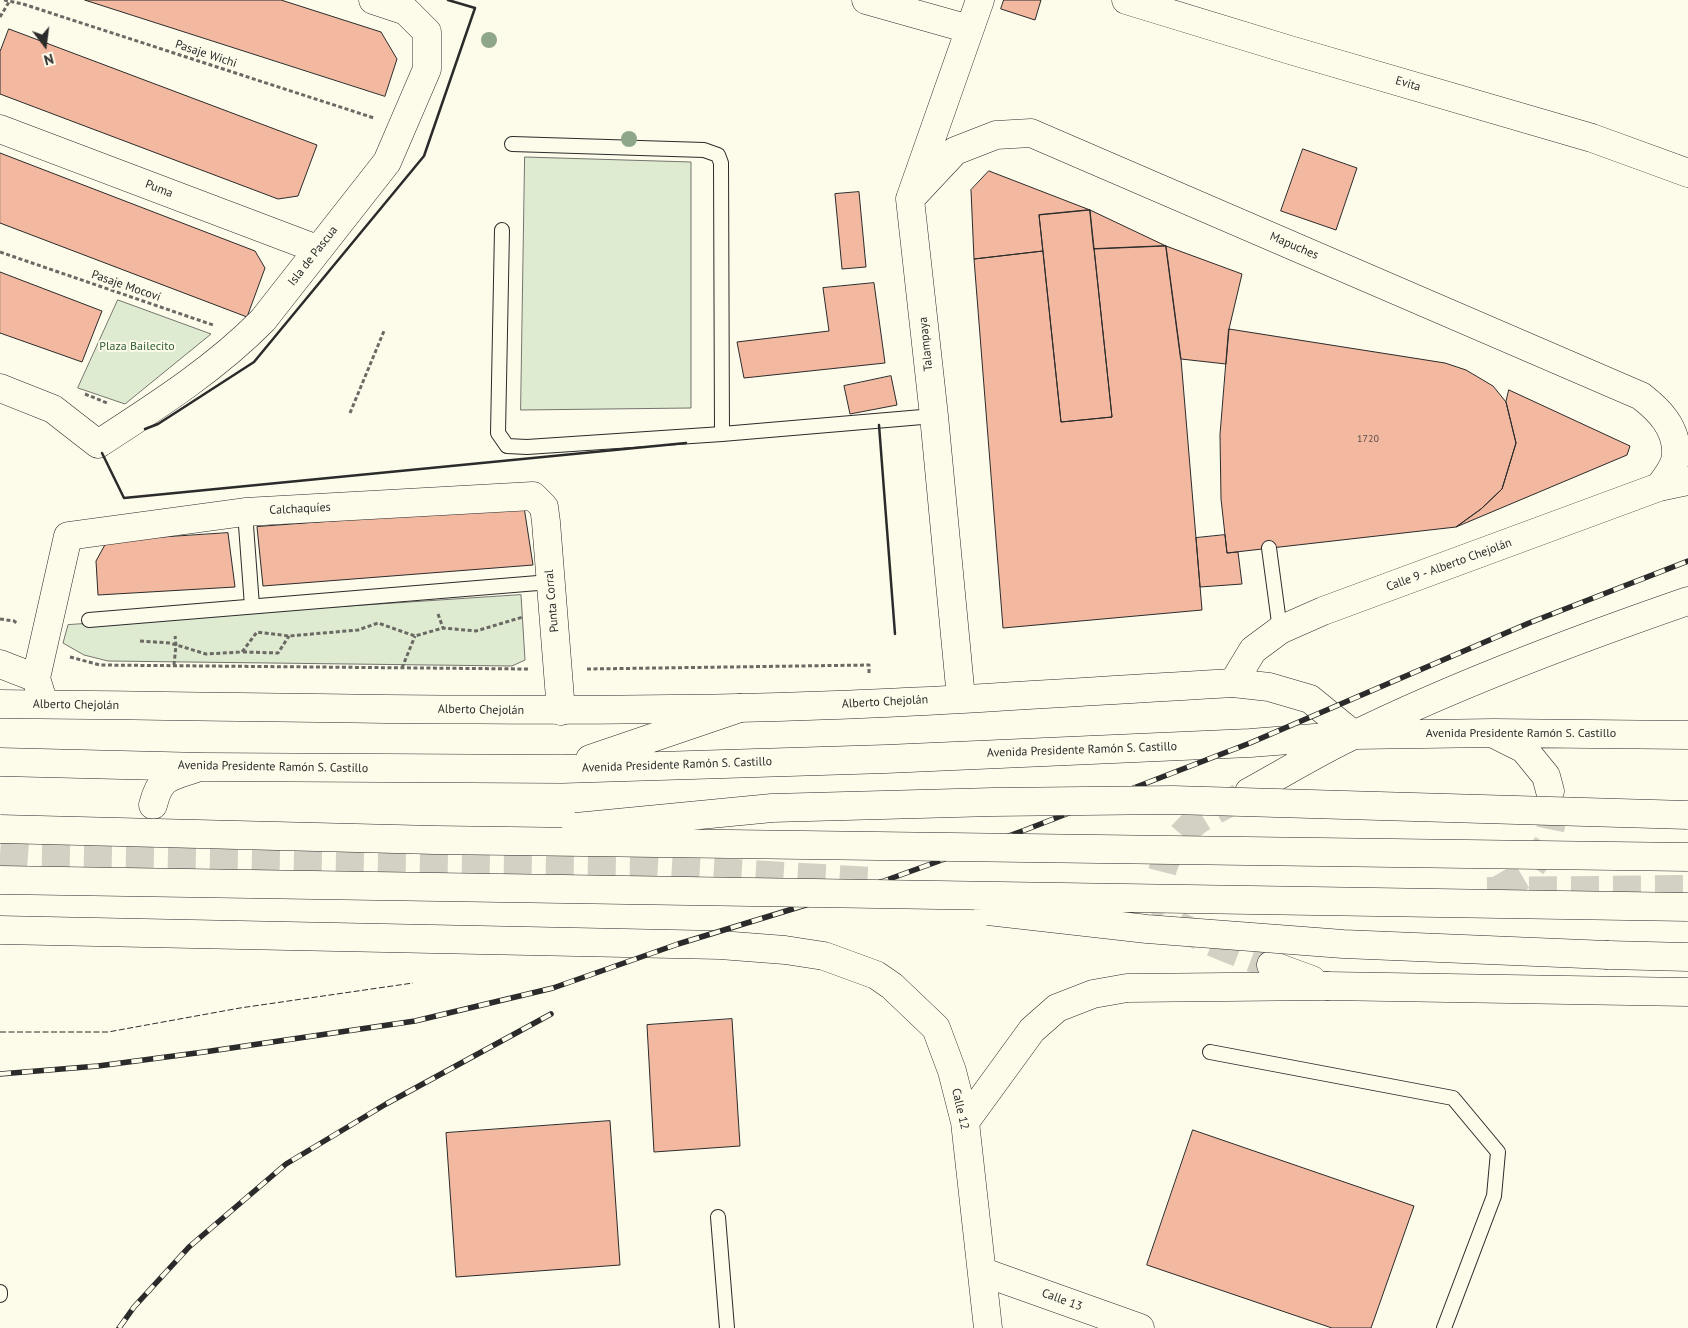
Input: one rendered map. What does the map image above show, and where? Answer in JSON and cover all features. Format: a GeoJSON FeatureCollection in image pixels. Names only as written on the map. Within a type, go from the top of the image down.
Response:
{"type":"FeatureCollection","features":[{"type":"Feature","properties":{"kind":"main road","name":"Isla de Pascua"},"geometry":{"type":"LineString","coordinates":[[0,388],[53,408],[98,444],[190,382],[247,336],[263,320],[387,162],[427,69],[427,32],[406,11],[373,0]]}},
{"type":"Feature","properties":{"kind":"main road"},"geometry":{"type":"LineString","coordinates":[[866,0],[969,30]]}},
{"type":"Feature","properties":{"kind":"main road","name":"Talampaya"},"geometry":{"type":"LineString","coordinates":[[961,698],[934,416],[910,199],[980,0]]}},
{"type":"Feature","properties":{"kind":"main road","name":"Evita"},"geometry":{"type":"LineString","coordinates":[[1126,0],[1592,138],[1688,173]]}},
{"type":"Feature","properties":{"kind":"main road","name":"Puma"},"geometry":{"type":"LineString","coordinates":[[0,129],[317,249]]}},
{"type":"Feature","properties":{"kind":"main road","name":"Mapuches"},"geometry":{"type":"LineString","coordinates":[[910,199],[955,151],[996,135],[1031,133],[1641,396],[1665,417],[1674,437],[1677,452],[1672,466],[1659,487]]}},
{"type":"Feature","properties":{"kind":"main road","name":"Calle 9 - Alberto Chejolán"},"geometry":{"type":"LineString","coordinates":[[1233,683],[1253,650],[1280,630],[1333,608],[1659,487],[1688,481]]}},
{"type":"Feature","properties":{"kind":"main road","name":"Calchaquíes"},"geometry":{"type":"LineString","coordinates":[[36,678],[68,536],[245,512],[533,496]]}},
{"type":"Feature","properties":{"kind":"main road","name":"Punta Corral"},"geometry":{"type":"LineString","coordinates":[[533,496],[544,507],[546,522],[561,711]]}},
{"type":"Feature","properties":{"kind":"main road"},"geometry":{"type":"LineString","coordinates":[[1249,792],[1354,734],[1471,682],[1688,601]]}},
{"type":"Feature","properties":{"kind":"main road"},"geometry":{"type":"LineString","coordinates":[[0,664],[36,678],[44,704]]}},
{"type":"Feature","properties":{"kind":"main road"},"geometry":{"type":"LineString","coordinates":[[961,698],[1233,683],[1269,687],[1310,699],[1354,734]]}},
{"type":"Feature","properties":{"kind":"main road","name":"Alberto Chejolán"},"geometry":{"type":"LineString","coordinates":[[0,704],[561,711],[870,704],[961,698]]}},
{"type":"Feature","properties":{"kind":"main road"},"geometry":{"type":"LineString","coordinates":[[562,769],[740,708]]}},
{"type":"Feature","properties":{"kind":"main road"},"geometry":{"type":"LineString","coordinates":[[1493,733],[1524,749],[1546,776],[1550,791]]}},
{"type":"Feature","properties":{"kind":"main road","name":"Avenida Presidente Ramón S. Castillo"},"geometry":{"type":"LineString","coordinates":[[0,762],[203,767],[562,769],[886,759],[1230,744],[1354,734],[1688,735]]}},
{"type":"Feature","properties":{"kind":"main road"},"geometry":{"type":"LineString","coordinates":[[153,804],[157,789],[164,780],[203,767]]}},
{"type":"Feature","properties":{"kind":"main road"},"geometry":{"type":"LineString","coordinates":[[435,840],[772,808],[993,802],[1173,800],[1688,816]]}},
{"type":"Feature","properties":{"kind":"main road"},"geometry":{"type":"LineString","coordinates":[[0,829],[435,840],[1688,857]]}},
{"type":"Feature","properties":{"kind":"main road"},"geometry":{"type":"LineString","coordinates":[[0,880],[1688,907]]}},
{"type":"Feature","properties":{"kind":"main road"},"geometry":{"type":"LineString","coordinates":[[822,892],[1157,930],[1343,944],[1688,957]]}},
{"type":"Feature","properties":{"kind":"main road","name":"Calle 12"},"geometry":{"type":"LineString","coordinates":[[0,930],[720,945],[785,950],[824,956],[876,975],[892,986],[936,1028],[952,1071],[965,1122],[988,1328]]}},
{"type":"Feature","properties":{"kind":"main road"},"geometry":{"type":"LineString","coordinates":[[1271,965],[1327,986]]}},
{"type":"Feature","properties":{"kind":"main road"},"geometry":{"type":"LineString","coordinates":[[965,1122],[1032,1030],[1057,1008],[1093,994],[1126,988],[1327,986],[1688,992]]}},
{"type":"Feature","properties":{"kind":"main road","name":"Calle 13"},"geometry":{"type":"LineString","coordinates":[[983,1272],[1140,1328]]}},
{"type":"Feature","properties":{"kind":"lane"},"geometry":{"type":"LineString","coordinates":[[512,144],[704,150],[718,155],[721,163],[722,434]]}},
{"type":"Feature","properties":{"kind":"lane"},"geometry":{"type":"LineString","coordinates":[[502,230],[498,433],[507,446],[527,447],[722,434],[934,416]]}},
{"type":"Feature","properties":{"kind":"lane"},"geometry":{"type":"LineString","coordinates":[[245,512],[252,606]]}},
{"type":"Feature","properties":{"kind":"lane"},"geometry":{"type":"LineString","coordinates":[[1269,548],[1280,630]]}},
{"type":"Feature","properties":{"kind":"lane"},"geometry":{"type":"LineString","coordinates":[[89,620],[550,582]]}},
{"type":"Feature","properties":{"kind":"lane"},"geometry":{"type":"LineString","coordinates":[[1210,1052],[1454,1098],[1498,1152],[1494,1196],[1449,1326]]}},
{"type":"Feature","properties":{"kind":"lane"},"geometry":{"type":"LineString","coordinates":[[718,1216],[727,1328]]}},
{"type":"Feature","properties":{"kind":"path","name":"Pasaje Wichi"},"geometry":{"type":"LineString","coordinates":[[4,0],[24,2],[403,127]]}},
{"type":"Feature","properties":{"kind":"path"},"geometry":{"type":"LineString","coordinates":[[0,16],[9,2]]}},
{"type":"Feature","properties":{"kind":"path","name":"Pasaje Mocoví"},"geometry":{"type":"LineString","coordinates":[[0,252],[247,336]]}},
{"type":"Feature","properties":{"kind":"path"},"geometry":{"type":"LineString","coordinates":[[350,414],[384,331]]}},
{"type":"Feature","properties":{"kind":"path"},"geometry":{"type":"LineString","coordinates":[[242,652],[256,632],[289,636],[358,630],[378,623],[415,636],[443,628],[476,631],[552,609]]}},
{"type":"Feature","properties":{"kind":"path"},"geometry":{"type":"LineString","coordinates":[[170,614],[176,645],[174,666]]}},
{"type":"Feature","properties":{"kind":"path"},"geometry":{"type":"LineString","coordinates":[[132,641],[170,643],[206,654],[242,652],[278,654],[289,636]]}},
{"type":"Feature","properties":{"kind":"path"},"geometry":{"type":"LineString","coordinates":[[402,668],[415,636]]}},
{"type":"Feature","properties":{"kind":"green space"},"geometry":{"type":"Polygon","coordinates":[[[525,157],[691,162],[691,408],[521,410],[525,157]]]}},
{"type":"Feature","properties":{"kind":"green space","name":"Plaza Bailecito"},"geometry":{"type":"Polygon","coordinates":[[[118,300],[211,334],[125,404],[78,388],[118,300]]]}},
{"type":"Feature","properties":{"kind":"green space"},"geometry":{"type":"Polygon","coordinates":[[[521,595],[525,660],[512,666],[108,661],[84,655],[63,643],[68,625],[521,595]]]}},
{"type":"Feature","properties":{"kind":"building"},"geometry":{"type":"Polygon","coordinates":[[[85,0],[281,0],[381,32],[397,59],[385,96],[85,0]]]}},
{"type":"Feature","properties":{"kind":"building"},"geometry":{"type":"Polygon","coordinates":[[[1004,0],[1041,0],[1035,20],[1001,9],[1004,0]]]}},
{"type":"Feature","properties":{"kind":"building"},"geometry":{"type":"Polygon","coordinates":[[[9,29],[317,145],[298,196],[278,199],[0,94],[0,52],[9,29]]]}},
{"type":"Feature","properties":{"kind":"building"},"geometry":{"type":"Polygon","coordinates":[[[1303,149],[1357,168],[1336,230],[1281,211],[1303,149]]]}},
{"type":"Feature","properties":{"kind":"building"},"geometry":{"type":"Polygon","coordinates":[[[0,153],[255,251],[265,268],[247,317],[0,223],[0,153]]]}},
{"type":"Feature","properties":{"kind":"building"},"geometry":{"type":"Polygon","coordinates":[[[989,171],[1090,210],[1039,215],[1043,251],[974,259],[971,190],[989,171]]]}},
{"type":"Feature","properties":{"kind":"building"},"geometry":{"type":"Polygon","coordinates":[[[859,192],[866,267],[842,269],[835,194],[859,192]]]}},
{"type":"Feature","properties":{"kind":"building"},"geometry":{"type":"Polygon","coordinates":[[[1090,210],[1112,417],[1061,422],[1039,215],[1090,210]]]}},
{"type":"Feature","properties":{"kind":"building"},"geometry":{"type":"Polygon","coordinates":[[[1090,210],[1166,246],[1094,249],[1090,210]]]}},
{"type":"Feature","properties":{"kind":"building"},"geometry":{"type":"Polygon","coordinates":[[[1166,246],[1181,359],[1202,610],[1003,628],[974,259],[1043,251],[1061,422],[1112,417],[1094,249],[1166,246]]]}},
{"type":"Feature","properties":{"kind":"building"},"geometry":{"type":"Polygon","coordinates":[[[1166,246],[1242,274],[1229,329],[1226,364],[1181,359],[1166,246]]]}},
{"type":"Feature","properties":{"kind":"building"},"geometry":{"type":"Polygon","coordinates":[[[0,272],[102,311],[82,362],[0,333],[0,272]]]}},
{"type":"Feature","properties":{"kind":"building"},"geometry":{"type":"Polygon","coordinates":[[[874,283],[885,363],[744,378],[737,342],[829,331],[823,288],[874,283]]]}},
{"type":"Feature","properties":{"kind":"building"},"geometry":{"type":"Polygon","coordinates":[[[1229,329],[1445,363],[1466,370],[1493,386],[1506,402],[1516,443],[1502,489],[1481,509],[1456,527],[1227,553],[1221,499],[1220,435],[1229,329]]]}},
{"type":"Feature","properties":{"kind":"building"},"geometry":{"type":"Polygon","coordinates":[[[891,376],[897,405],[850,414],[844,386],[891,376]]]}},
{"type":"Feature","properties":{"kind":"building"},"geometry":{"type":"Polygon","coordinates":[[[1509,390],[1630,446],[1627,455],[1456,527],[1481,509],[1502,489],[1516,443],[1506,402],[1509,390]]]}},
{"type":"Feature","properties":{"kind":"building"},"geometry":{"type":"Polygon","coordinates":[[[524,507],[533,565],[263,586],[257,527],[524,507]]]}},
{"type":"Feature","properties":{"kind":"building"},"geometry":{"type":"Polygon","coordinates":[[[228,533],[235,587],[98,595],[96,561],[107,541],[228,533]]]}},
{"type":"Feature","properties":{"kind":"building"},"geometry":{"type":"Polygon","coordinates":[[[1225,535],[1227,553],[1238,552],[1242,584],[1200,587],[1196,538],[1225,535]]]}},
{"type":"Feature","properties":{"kind":"building"},"geometry":{"type":"Polygon","coordinates":[[[732,1019],[740,1146],[654,1152],[647,1025],[732,1019]]]}},
{"type":"Feature","properties":{"kind":"building"},"geometry":{"type":"Polygon","coordinates":[[[610,1121],[620,1265],[456,1277],[446,1133],[610,1121]]]}},
{"type":"Feature","properties":{"kind":"building"},"geometry":{"type":"Polygon","coordinates":[[[1193,1130],[1414,1206],[1371,1328],[1332,1328],[1147,1265],[1193,1130]]]}},
{"type":"Feature","properties":{"kind":"tunnel"},"geometry":{"type":"LineString","coordinates":[[1498,890],[1527,873],[1547,845],[1554,811],[1550,791]]}},
{"type":"Feature","properties":{"kind":"tunnel"},"geometry":{"type":"LineString","coordinates":[[1240,797],[1197,821],[1177,841],[1163,868],[1160,896],[1165,909],[1177,925],[1217,944],[1271,965]]}},
{"type":"Feature","properties":{"kind":"tunnel"},"geometry":{"type":"LineString","coordinates":[[0,854],[38,857],[648,868],[872,881]]}},
{"type":"Feature","properties":{"kind":"tunnel"},"geometry":{"type":"LineString","coordinates":[[1487,891],[1688,889]]}},
{"type":"Feature","properties":{"kind":"railway"},"geometry":{"type":"LineString","coordinates":[[0,1074],[98,1066],[415,1021],[553,988],[678,944],[881,882],[1025,830],[1250,743],[1529,623],[1688,561]]}},
{"type":"Feature","properties":{"kind":"railway"},"geometry":{"type":"LineString","coordinates":[[119,1328],[134,1307],[189,1247],[286,1164],[386,1104],[551,1014]]}},
{"type":"Feature","properties":{"kind":"fence"},"geometry":{"type":"LineString","coordinates":[[0,1032],[108,1032],[240,1008],[413,983]]}},
{"type":"Feature","properties":{"kind":"wall"},"geometry":{"type":"LineString","coordinates":[[145,429],[158,424],[254,362],[424,156],[475,8],[448,0]]}},
{"type":"Feature","properties":{"kind":"wall"},"geometry":{"type":"LineString","coordinates":[[879,425],[895,634]]}},
{"type":"Feature","properties":{"kind":"wall"},"geometry":{"type":"LineString","coordinates":[[102,453],[124,498],[686,443]]}}]}
